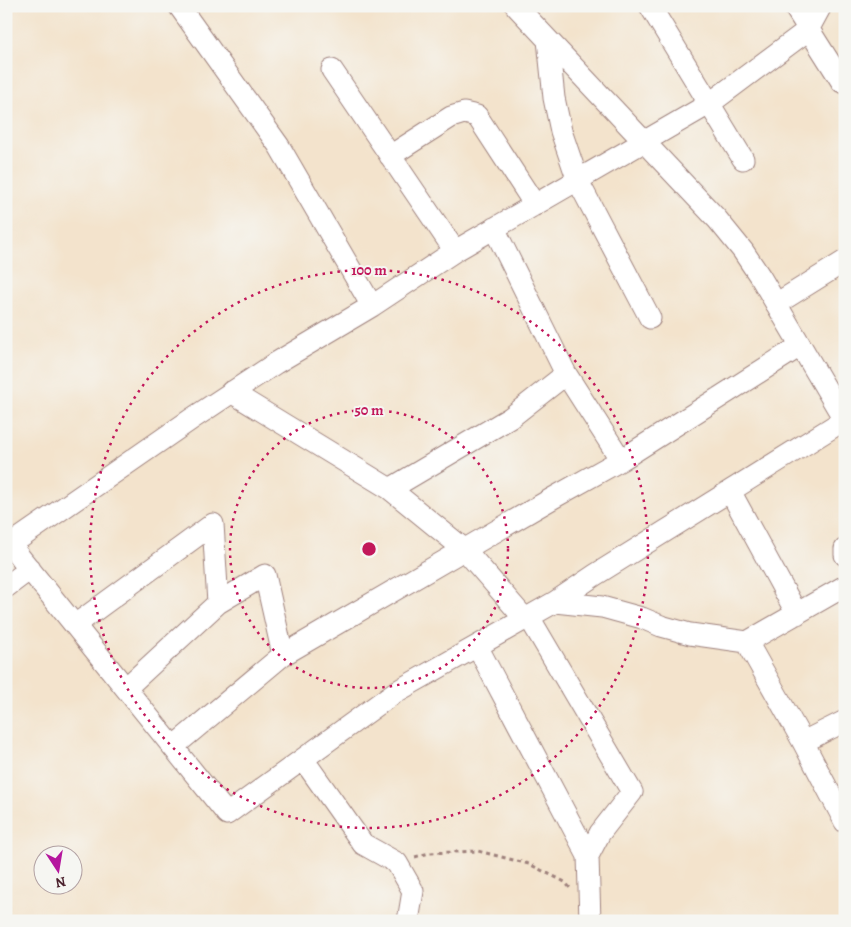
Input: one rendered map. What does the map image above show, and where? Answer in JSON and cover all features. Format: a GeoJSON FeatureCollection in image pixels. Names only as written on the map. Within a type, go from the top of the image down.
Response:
{"type":"FeatureCollection","features":[{"type":"Feature","properties":{"kind":"street"},"geometry":{"type":"LineString","coordinates":[[179,6],[279,146],[372,306]]}},
{"type":"Feature","properties":{"kind":"street"},"geometry":{"type":"LineString","coordinates":[[516,6],[645,142],[717,219],[733,239],[761,278],[844,420],[555,602],[394,693],[227,814],[8,542],[276,363],[372,306],[455,250],[535,205],[645,142],[710,104],[808,30],[821,6]]}},
{"type":"Feature","properties":{"kind":"street"},"geometry":{"type":"LineString","coordinates":[[650,6],[743,159]]}},
{"type":"Feature","properties":{"kind":"street"},"geometry":{"type":"LineString","coordinates":[[794,6],[842,82]]}},
{"type":"Feature","properties":{"kind":"street"},"geometry":{"type":"LineString","coordinates":[[548,40],[554,98],[561,131],[578,180],[650,318]]}},
{"type":"Feature","properties":{"kind":"street"},"geometry":{"type":"LineString","coordinates":[[332,70],[455,250]]}},
{"type":"Feature","properties":{"kind":"street"},"geometry":{"type":"LineString","coordinates":[[390,156],[451,117],[464,113],[477,116],[535,205]]}},
{"type":"Feature","properties":{"kind":"street"},"geometry":{"type":"LineString","coordinates":[[494,228],[566,374],[621,460]]}},
{"type":"Feature","properties":{"kind":"street"},"geometry":{"type":"LineString","coordinates":[[776,304],[845,261]]}},
{"type":"Feature","properties":{"kind":"street"},"geometry":{"type":"LineString","coordinates":[[173,747],[283,655],[621,460],[800,346]]}},
{"type":"Feature","properties":{"kind":"street"},"geometry":{"type":"LineString","coordinates":[[390,489],[510,418],[566,374]]}},
{"type":"Feature","properties":{"kind":"street"},"geometry":{"type":"LineString","coordinates":[[232,392],[390,489],[465,550],[527,618],[632,792],[600,833],[588,856]]}},
{"type":"Feature","properties":{"kind":"street"},"geometry":{"type":"LineString","coordinates":[[730,491],[797,614]]}},
{"type":"Feature","properties":{"kind":"street"},"geometry":{"type":"LineString","coordinates":[[75,625],[213,524],[218,602]]}},
{"type":"Feature","properties":{"kind":"street"},"geometry":{"type":"LineString","coordinates":[[845,549],[845,555]]}},
{"type":"Feature","properties":{"kind":"street"},"geometry":{"type":"LineString","coordinates":[[6,587],[30,569]]}},
{"type":"Feature","properties":{"kind":"street"},"geometry":{"type":"LineString","coordinates":[[126,688],[218,602],[265,575],[283,655]]}},
{"type":"Feature","properties":{"kind":"street"},"geometry":{"type":"LineString","coordinates":[[555,602],[602,608],[642,618],[661,626],[690,634],[747,642],[845,586]]}},
{"type":"Feature","properties":{"kind":"street"},"geometry":{"type":"LineString","coordinates":[[747,642],[845,822]]}},
{"type":"Feature","properties":{"kind":"street"},"geometry":{"type":"LineString","coordinates":[[477,646],[588,856],[590,914]]}},
{"type":"Feature","properties":{"kind":"street"},"geometry":{"type":"LineString","coordinates":[[803,742],[845,722]]}},
{"type":"Feature","properties":{"kind":"street"},"geometry":{"type":"LineString","coordinates":[[303,759],[363,844],[397,863],[413,891],[408,921]]}},
{"type":"Feature","properties":{"kind":"path"},"geometry":{"type":"LineString","coordinates":[[397,863],[429,853],[478,851],[530,864],[564,882],[590,914]]}}]}
